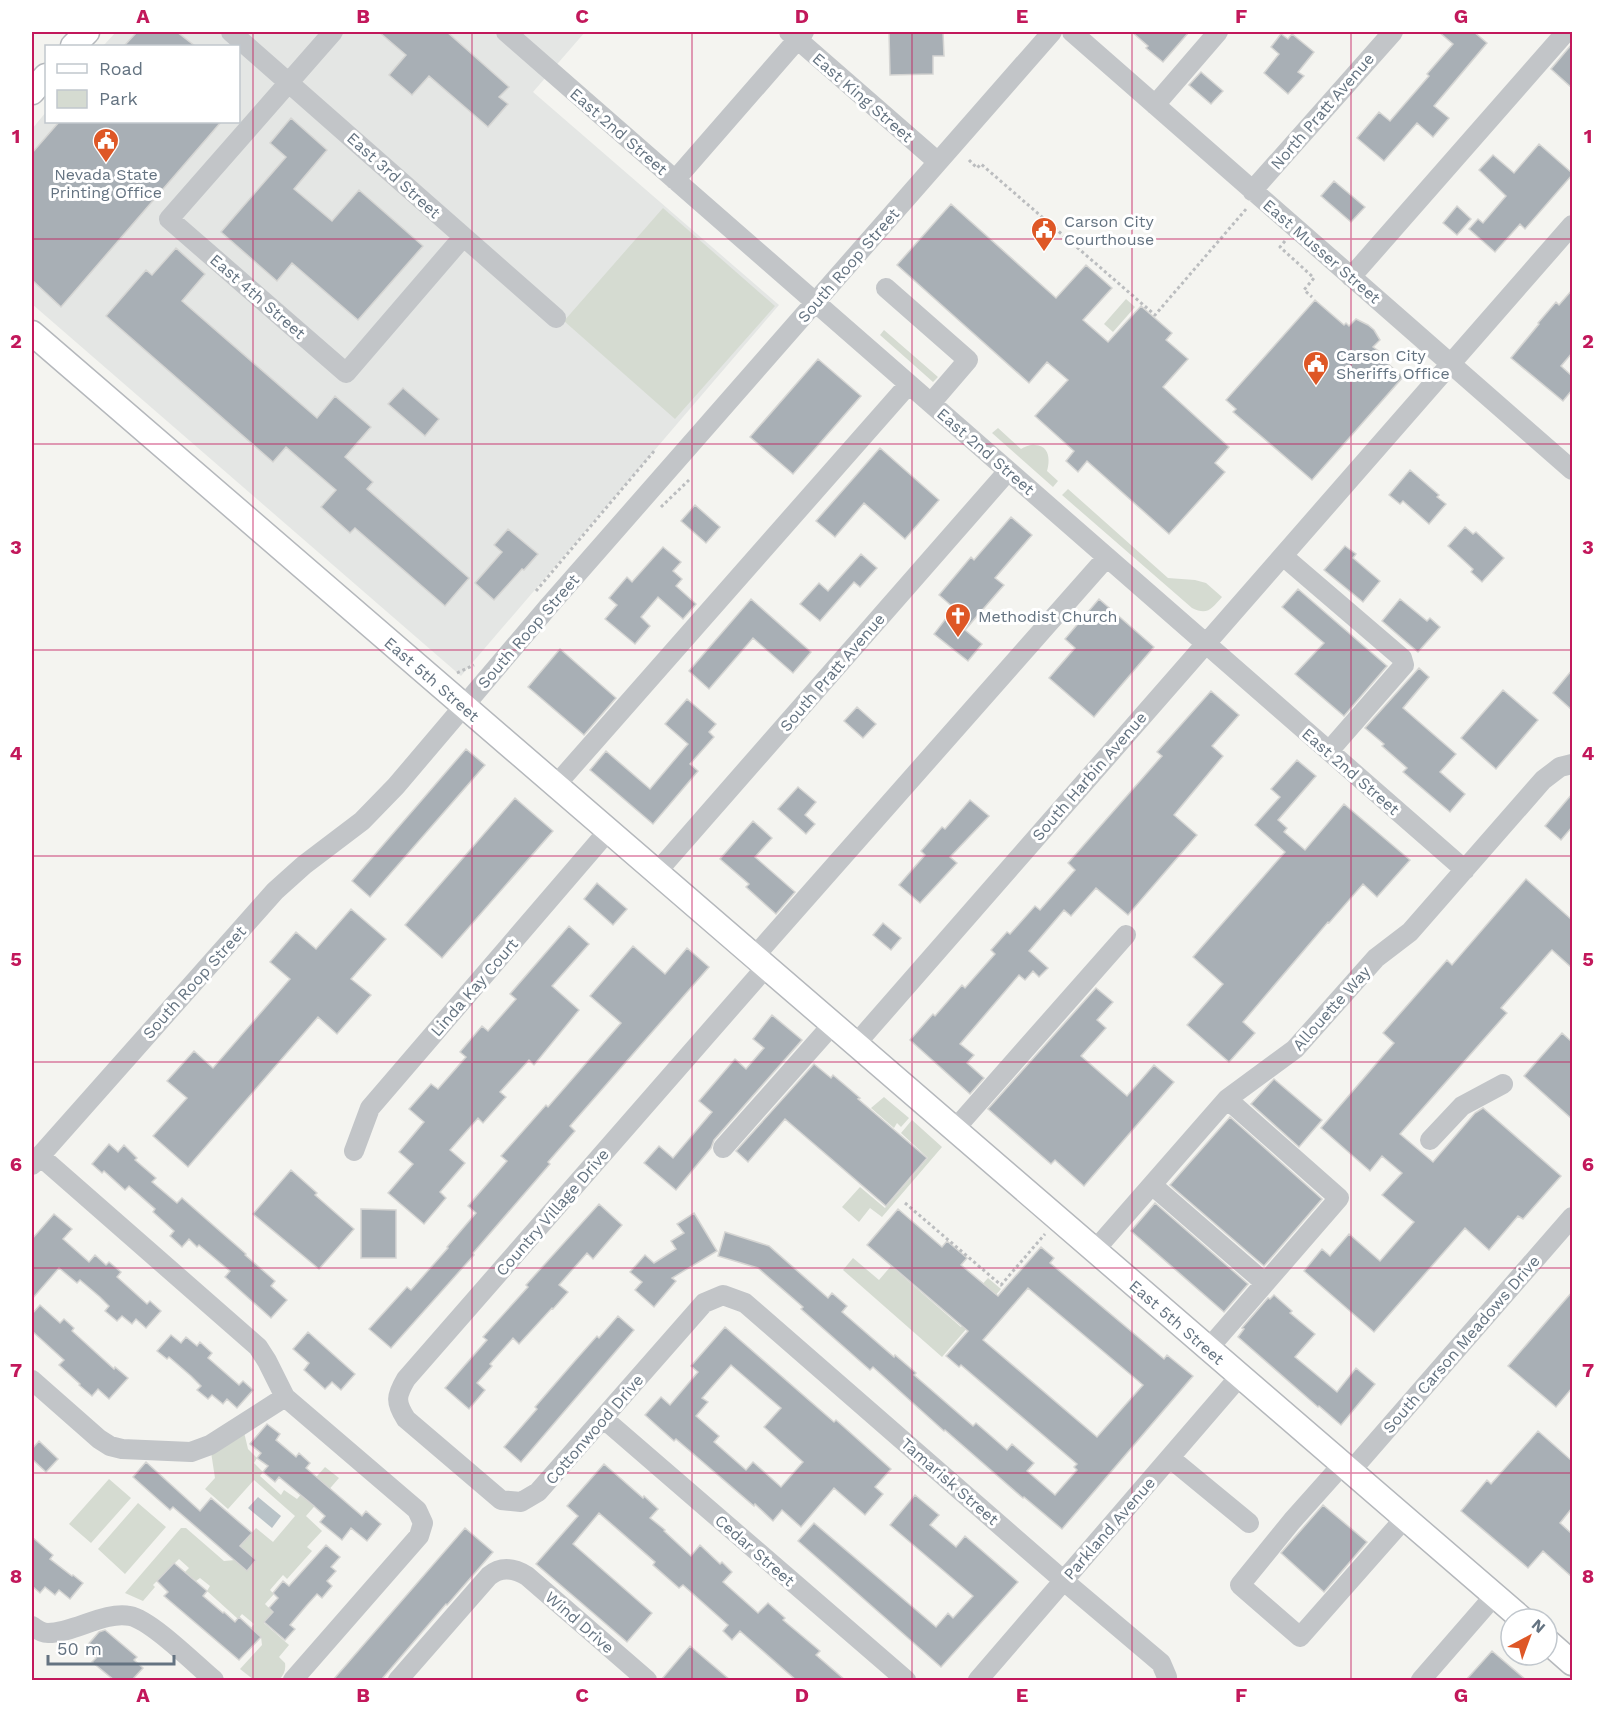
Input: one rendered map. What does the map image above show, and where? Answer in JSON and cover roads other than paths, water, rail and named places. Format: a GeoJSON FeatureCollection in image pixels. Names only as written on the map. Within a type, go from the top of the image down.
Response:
{"type":"FeatureCollection","features":[{"type":"Feature","properties":{"kind":"main road"},"geometry":{"type":"LineString","coordinates":[[74,45],[87,32]]}},
{"type":"Feature","properties":{"kind":"main road"},"geometry":{"type":"LineString","coordinates":[[32,92],[45,77]]}},
{"type":"Feature","properties":{"kind":"main road","name":"East 5th Street"},"geometry":{"type":"LineString","coordinates":[[32,333],[1508,1607]]}},
{"type":"Feature","properties":{"kind":"main road"},"geometry":{"type":"LineString","coordinates":[[1559,1652],[1572,1663]]}},
{"type":"Feature","properties":{"kind":"street","name":"East 3rd Street"},"geometry":{"type":"LineString","coordinates":[[231,32],[556,318]]}},
{"type":"Feature","properties":{"kind":"street"},"geometry":{"type":"LineString","coordinates":[[289,82],[333,32]]}},
{"type":"Feature","properties":{"kind":"street","name":"East 2nd Street"},"geometry":{"type":"LineString","coordinates":[[506,32],[1465,870]]}},
{"type":"Feature","properties":{"kind":"street","name":"South Roop Street"},"geometry":{"type":"LineString","coordinates":[[36,1161],[274,891],[372,812],[396,786],[463,706],[1053,32]]}},
{"type":"Feature","properties":{"kind":"street","name":"East Musser Street"},"geometry":{"type":"LineString","coordinates":[[1072,32],[1155,105],[1250,199],[1351,277],[1572,470]]}},
{"type":"Feature","properties":{"kind":"street"},"geometry":{"type":"LineString","coordinates":[[1155,105],[1218,32]]}},
{"type":"Feature","properties":{"kind":"street","name":"North Pratt Avenue"},"geometry":{"type":"LineString","coordinates":[[1250,199],[1393,32]]}},
{"type":"Feature","properties":{"kind":"street"},"geometry":{"type":"LineString","coordinates":[[1351,277],[1566,32]]}},
{"type":"Feature","properties":{"kind":"street"},"geometry":{"type":"LineString","coordinates":[[675,180],[797,34]]}},
{"type":"Feature","properties":{"kind":"street","name":"East King Street"},"geometry":{"type":"LineString","coordinates":[[797,34],[938,162]]}},
{"type":"Feature","properties":{"kind":"street","name":"East 4th Street"},"geometry":{"type":"LineString","coordinates":[[289,82],[169,219],[346,373],[463,237]]}},
{"type":"Feature","properties":{"kind":"street","name":"South Harbin Avenue"},"geometry":{"type":"LineString","coordinates":[[855,1044],[1572,225]]}},
{"type":"Feature","properties":{"kind":"street"},"geometry":{"type":"LineString","coordinates":[[886,288],[968,360],[931,403]]}},
{"type":"Feature","properties":{"kind":"street"},"geometry":{"type":"LineString","coordinates":[[555,786],[909,384]]}},
{"type":"Feature","properties":{"kind":"street","name":"South Pratt Avenue"},"geometry":{"type":"LineString","coordinates":[[656,873],[1008,471]]}},
{"type":"Feature","properties":{"kind":"street"},"geometry":{"type":"LineString","coordinates":[[1282,556],[1402,658],[1404,665],[1329,751]]}},
{"type":"Feature","properties":{"kind":"street"},"geometry":{"type":"LineString","coordinates":[[760,962],[1107,557]]}},
{"type":"Feature","properties":{"kind":"street","name":"Allouette Way"},"geometry":{"type":"LineString","coordinates":[[1094,1251],[1227,1099],[1295,1049],[1376,958],[1410,932],[1543,780],[1555,770],[1570,764]]}},
{"type":"Feature","properties":{"kind":"street","name":"Linda Kay Court"},"geometry":{"type":"LineString","coordinates":[[354,1151],[369,1108],[608,831]]}},
{"type":"Feature","properties":{"kind":"street"},"geometry":{"type":"LineString","coordinates":[[954,1130],[1126,935]]}},
{"type":"Feature","properties":{"kind":"street","name":"Country Village Drive"},"geometry":{"type":"LineString","coordinates":[[452,1458],[406,1419],[398,1407],[399,1392],[406,1379],[760,962]]}},
{"type":"Feature","properties":{"kind":"street"},"geometry":{"type":"LineString","coordinates":[[723,1148],[832,1025]]}},
{"type":"Feature","properties":{"kind":"street"},"geometry":{"type":"LineString","coordinates":[[1430,1140],[1462,1106],[1503,1084]]}},
{"type":"Feature","properties":{"kind":"street"},"geometry":{"type":"LineString","coordinates":[[1208,1349],[1339,1198],[1227,1099]]}},
{"type":"Feature","properties":{"kind":"street"},"geometry":{"type":"LineString","coordinates":[[36,1161],[258,1347],[285,1397],[417,1510],[423,1523],[419,1536],[293,1680]]}},
{"type":"Feature","properties":{"kind":"street"},"geometry":{"type":"LineString","coordinates":[[1152,1185],[1265,1283]]}},
{"type":"Feature","properties":{"kind":"street","name":"South Carson Meadows Drive"},"geometry":{"type":"LineString","coordinates":[[1404,1518],[1300,1636],[1240,1585],[1292,1521],[1346,1468],[1572,1217]]}},
{"type":"Feature","properties":{"kind":"street","name":"Cottonwood Drive"},"geometry":{"type":"LineString","coordinates":[[452,1458],[501,1500],[520,1502],[538,1492],[704,1303],[723,1295]]}},
{"type":"Feature","properties":{"kind":"street","name":"Tamarisk Street"},"geometry":{"type":"LineString","coordinates":[[723,1295],[745,1303],[1161,1663],[1166,1679]]}},
{"type":"Feature","properties":{"kind":"street","name":"Parkland Avenue"},"geometry":{"type":"LineString","coordinates":[[978,1680],[1240,1376]]}},
{"type":"Feature","properties":{"kind":"street"},"geometry":{"type":"LineString","coordinates":[[32,1380],[99,1439],[110,1446],[122,1449],[191,1452],[210,1445],[285,1397]]}},
{"type":"Feature","properties":{"kind":"street","name":"Cedar Street"},"geometry":{"type":"LineString","coordinates":[[604,1419],[906,1680]]}},
{"type":"Feature","properties":{"kind":"street"},"geometry":{"type":"LineString","coordinates":[[1170,1458],[1249,1523]]}},
{"type":"Feature","properties":{"kind":"street","name":"Wind Drive"},"geometry":{"type":"LineString","coordinates":[[398,1680],[489,1576],[501,1569],[510,1569],[527,1576],[637,1677]]}},
{"type":"Feature","properties":{"kind":"street"},"geometry":{"type":"LineString","coordinates":[[1421,1680],[1495,1595]]}},
{"type":"Feature","properties":{"kind":"street"},"geometry":{"type":"LineString","coordinates":[[32,1626],[46,1633],[113,1616],[130,1616],[149,1624],[214,1680]]}},
{"type":"Feature","properties":{"kind":"place","name":"Nevada State Printing Office"},"geometry":{"type":"Point","coordinates":[106,164]}},
{"type":"Feature","properties":{"kind":"place","name":"Carson City Courthouse"},"geometry":{"type":"Point","coordinates":[1044,253]}},
{"type":"Feature","properties":{"kind":"place","name":"Carson City Sheriffs Office"},"geometry":{"type":"Point","coordinates":[1316,387]}},
{"type":"Feature","properties":{"kind":"place","name":"Methodist Church"},"geometry":{"type":"Point","coordinates":[958,639]}}]}
